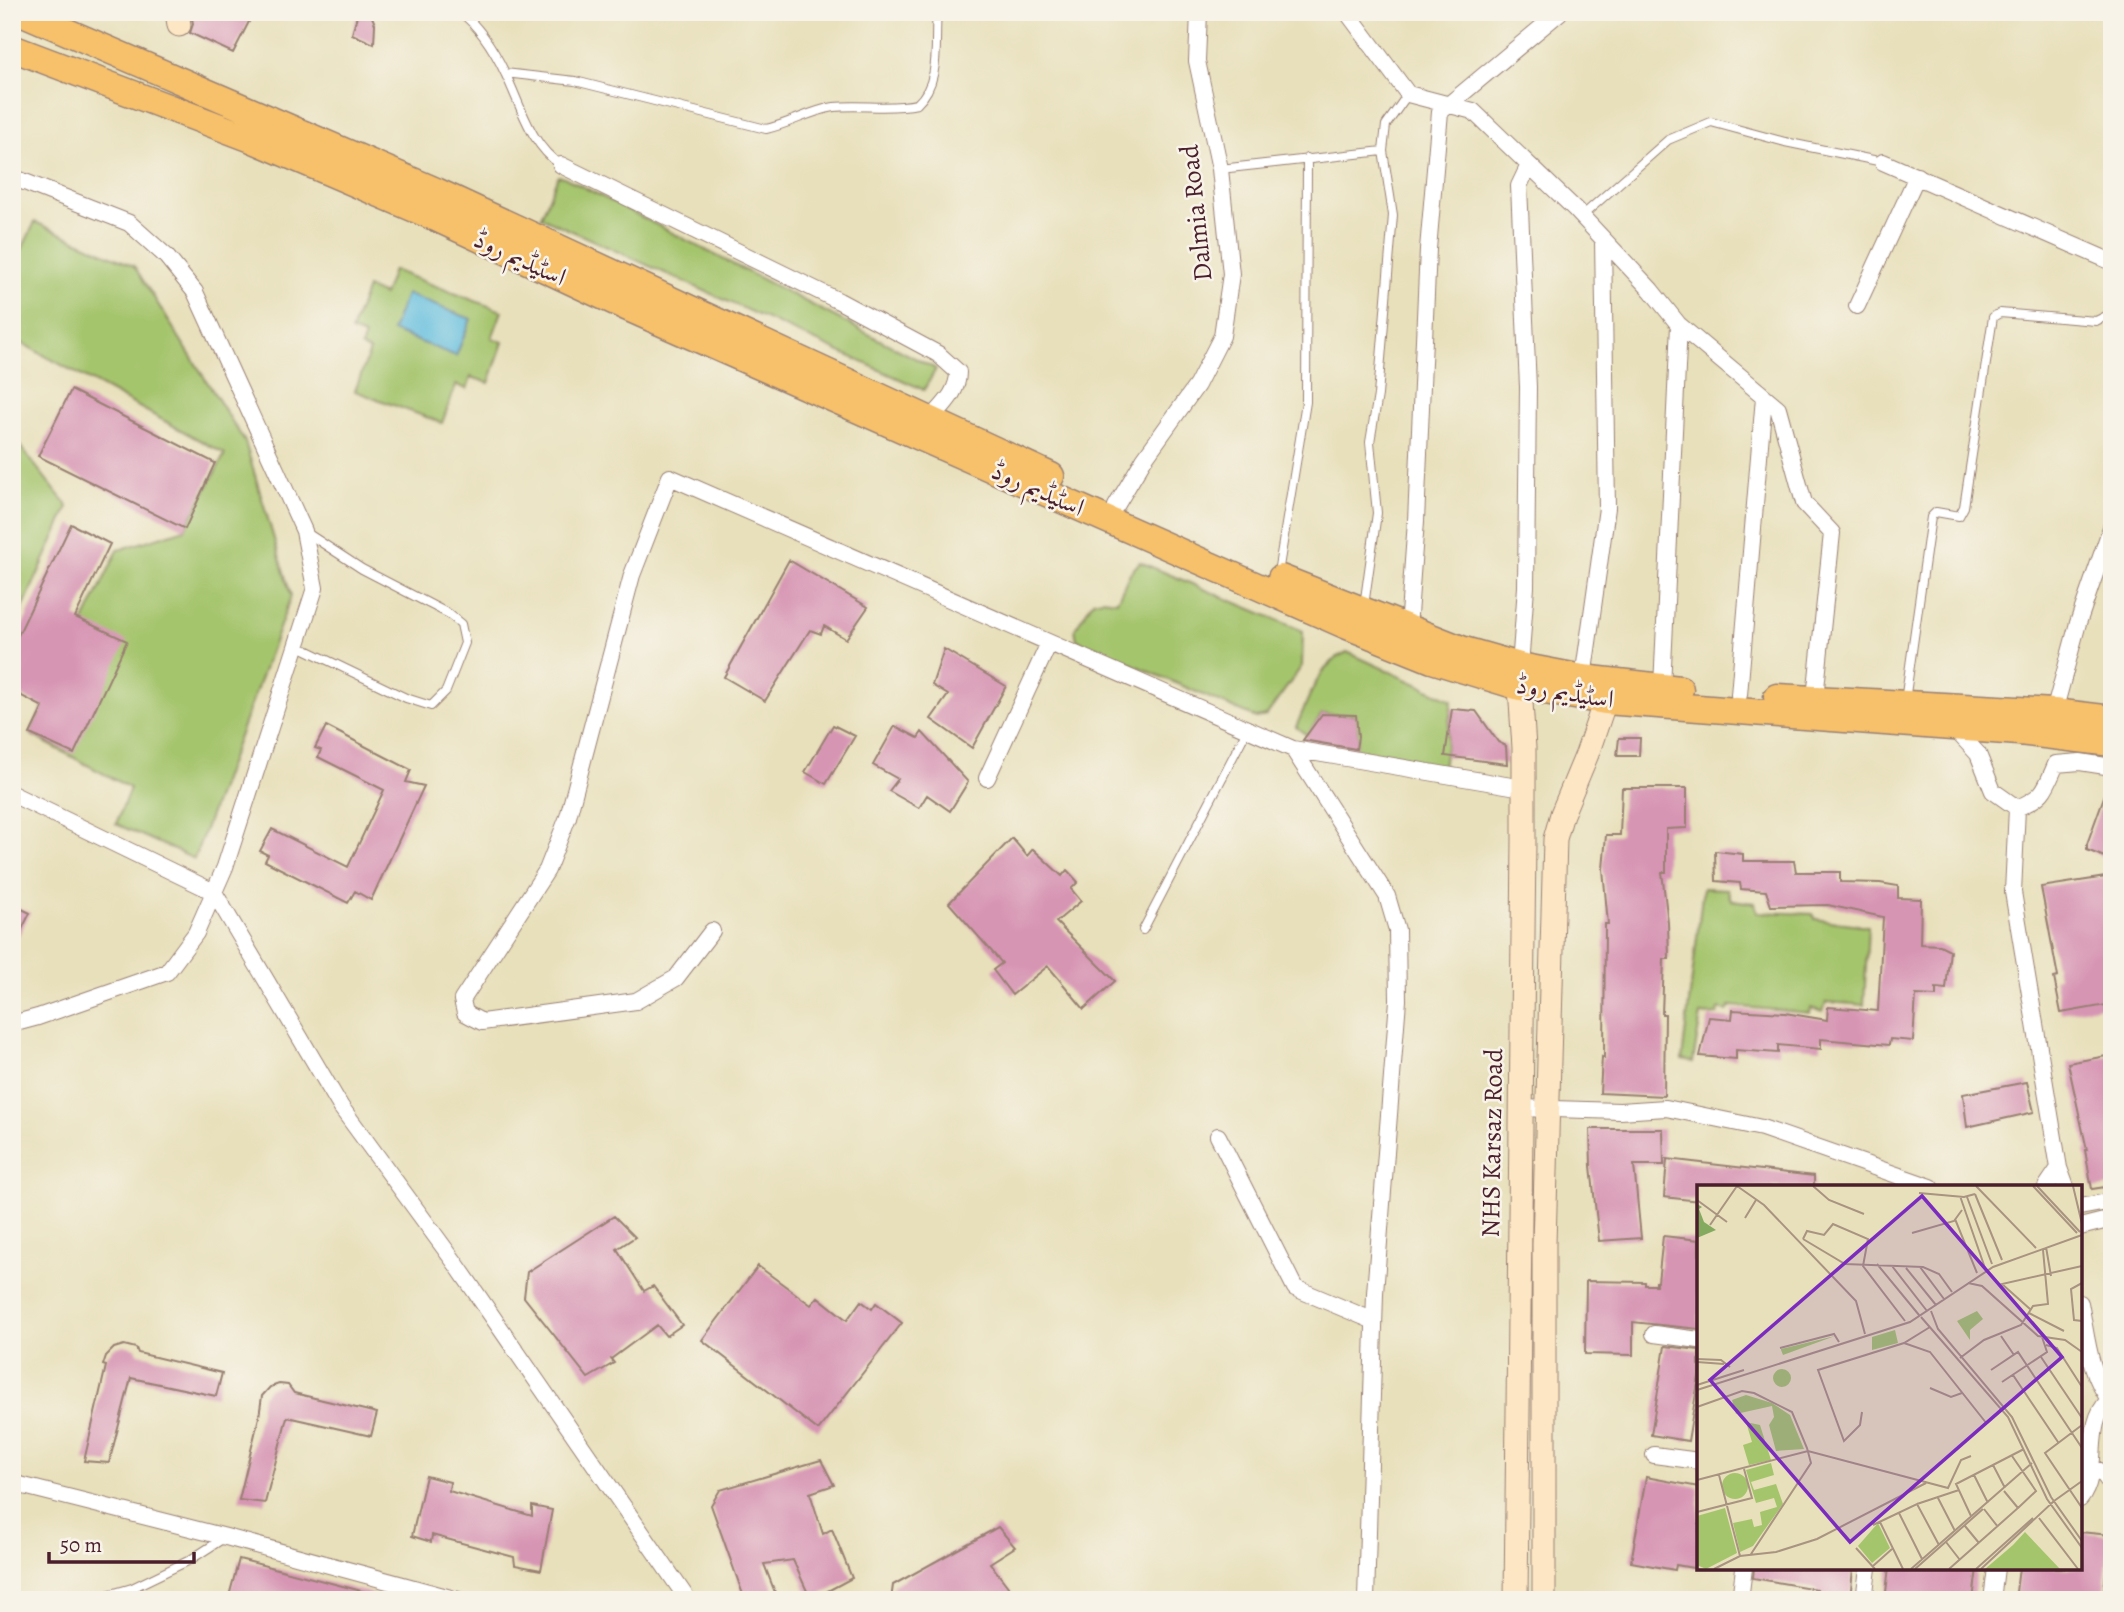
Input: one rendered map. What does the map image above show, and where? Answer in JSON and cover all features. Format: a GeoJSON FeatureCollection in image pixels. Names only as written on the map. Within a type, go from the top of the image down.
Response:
{"type":"FeatureCollection","features":[{"type":"Feature","properties":{"kind":"main road","name":"اسٹیڈیم روڈ"},"geometry":{"type":"LineString","coordinates":[[21,12],[436,191],[1116,506],[1363,612],[1464,650],[1520,677],[1583,678],[1739,695],[2054,712],[2112,719]]}},
{"type":"Feature","properties":{"kind":"main road","name":"اسٹیڈیم روڈ"},"geometry":{"type":"LineString","coordinates":[[12,48],[249,138],[423,213],[626,307],[1345,625],[1432,660],[1520,677],[1605,701],[1953,727],[2112,743]]}},
{"type":"Feature","properties":{"kind":"street","name":"Dalmia Road"},"geometry":{"type":"LineString","coordinates":[[1116,506],[1144,459],[1197,385],[1222,336],[1231,274],[1220,169],[1197,61],[1199,12]]}},
{"type":"Feature","properties":{"kind":"street"},"geometry":{"type":"LineString","coordinates":[[1347,12],[1408,94],[1473,111],[1582,216],[1651,290],[1679,325],[1777,408],[1804,503],[1832,533],[1815,698]]}},
{"type":"Feature","properties":{"kind":"street"},"geometry":{"type":"LineString","coordinates":[[1408,628],[1435,147],[1440,112],[1560,12]]}},
{"type":"Feature","properties":{"kind":"street"},"geometry":{"type":"LineString","coordinates":[[1883,162],[2112,262]]}},
{"type":"Feature","properties":{"kind":"street"},"geometry":{"type":"LineString","coordinates":[[561,165],[839,301],[938,355],[958,372],[958,380],[955,391],[930,420]]}},
{"type":"Feature","properties":{"kind":"street"},"geometry":{"type":"LineString","coordinates":[[1520,677],[1526,587],[1528,387],[1519,186],[1530,165]]}},
{"type":"Feature","properties":{"kind":"street"},"geometry":{"type":"LineString","coordinates":[[1857,306],[1917,176]]}},
{"type":"Feature","properties":{"kind":"street"},"geometry":{"type":"LineString","coordinates":[[12,177],[129,223],[166,256],[195,292],[304,531],[315,588],[225,867],[196,933],[167,972],[12,1024]]}},
{"type":"Feature","properties":{"kind":"street"},"geometry":{"type":"LineString","coordinates":[[1583,678],[1607,508],[1603,239]]}},
{"type":"Feature","properties":{"kind":"street"},"geometry":{"type":"LineString","coordinates":[[1662,687],[1679,325]]}},
{"type":"Feature","properties":{"kind":"street"},"geometry":{"type":"LineString","coordinates":[[1739,695],[1764,397]]}},
{"type":"Feature","properties":{"kind":"street"},"geometry":{"type":"LineString","coordinates":[[712,931],[676,978],[636,1001],[482,1021],[465,1013],[462,1000],[547,870],[568,817],[632,575],[670,477],[1293,749],[1523,788]]}},
{"type":"Feature","properties":{"kind":"street"},"geometry":{"type":"LineString","coordinates":[[2054,712],[2078,623],[2112,525]]}},
{"type":"Feature","properties":{"kind":"street"},"geometry":{"type":"LineString","coordinates":[[987,778],[1049,643]]}},
{"type":"Feature","properties":{"kind":"street","name":"NHS Karsaz Road"},"geometry":{"type":"LineString","coordinates":[[1516,1600],[1524,840],[1524,748],[1520,677]]}},
{"type":"Feature","properties":{"kind":"street"},"geometry":{"type":"LineString","coordinates":[[1544,1600],[1544,1245],[1555,839],[1605,701]]}},
{"type":"Feature","properties":{"kind":"street"},"geometry":{"type":"LineString","coordinates":[[1953,727],[1978,754],[1993,791],[2017,808]]}},
{"type":"Feature","properties":{"kind":"street"},"geometry":{"type":"LineString","coordinates":[[1293,749],[1387,896],[1397,930],[1398,1000],[1374,1321],[1366,1600]]}},
{"type":"Feature","properties":{"kind":"street"},"geometry":{"type":"LineString","coordinates":[[2017,808],[2038,799],[2046,789],[2056,764],[2080,762],[2112,767]]}},
{"type":"Feature","properties":{"kind":"street"},"geometry":{"type":"LineString","coordinates":[[12,794],[214,892],[341,1107],[456,1264],[688,1600]]}},
{"type":"Feature","properties":{"kind":"street"},"geometry":{"type":"LineString","coordinates":[[2017,808],[2013,892],[2059,1168],[2065,1185]]}},
{"type":"Feature","properties":{"kind":"street"},"geometry":{"type":"LineString","coordinates":[[1524,840],[1555,839]]}},
{"type":"Feature","properties":{"kind":"street"},"geometry":{"type":"LineString","coordinates":[[1520,1108],[1678,1110],[1762,1128],[1925,1185]]}},
{"type":"Feature","properties":{"kind":"street"},"geometry":{"type":"LineString","coordinates":[[1218,1136],[1295,1288],[1374,1321]]}},
{"type":"Feature","properties":{"kind":"street"},"geometry":{"type":"LineString","coordinates":[[2047,1185],[2059,1168]]}},
{"type":"Feature","properties":{"kind":"street"},"geometry":{"type":"LineString","coordinates":[[2082,1207],[2112,1201]]}},
{"type":"Feature","properties":{"kind":"street"},"geometry":{"type":"LineString","coordinates":[[2082,1226],[2112,1219]]}},
{"type":"Feature","properties":{"kind":"street"},"geometry":{"type":"LineString","coordinates":[[2082,1313],[2094,1374],[2110,1402],[2102,1407],[2096,1419],[2088,1486],[2082,1496]]}},
{"type":"Feature","properties":{"kind":"street"},"geometry":{"type":"LineString","coordinates":[[1654,1334],[1697,1340]]}},
{"type":"Feature","properties":{"kind":"street"},"geometry":{"type":"LineString","coordinates":[[1654,1455],[1697,1461]]}},
{"type":"Feature","properties":{"kind":"street"},"geometry":{"type":"LineString","coordinates":[[2091,1467],[2102,1472],[2112,1486]]}},
{"type":"Feature","properties":{"kind":"street"},"geometry":{"type":"LineString","coordinates":[[12,1482],[458,1600]]}},
{"type":"Feature","properties":{"kind":"street"},"geometry":{"type":"LineString","coordinates":[[1740,1600],[1744,1570]]}},
{"type":"Feature","properties":{"kind":"street"},"geometry":{"type":"LineString","coordinates":[[1864,1600],[1868,1570]]}},
{"type":"Feature","properties":{"kind":"street"},"geometry":{"type":"LineString","coordinates":[[1992,1600],[1996,1570]]}},
{"type":"Feature","properties":{"kind":"lane"},"geometry":{"type":"LineString","coordinates":[[460,12],[469,15],[505,73],[520,110],[545,153],[561,165]]}},
{"type":"Feature","properties":{"kind":"lane"},"geometry":{"type":"LineString","coordinates":[[505,73],[575,81],[766,129],[782,126],[813,111],[837,107],[917,104],[924,97],[933,76],[937,12]]}},
{"type":"Feature","properties":{"kind":"lane"},"geometry":{"type":"LineString","coordinates":[[1363,612],[1377,513],[1370,442],[1378,395],[1393,215],[1383,150],[1386,125],[1408,94]]}},
{"type":"Feature","properties":{"kind":"lane"},"geometry":{"type":"LineString","coordinates":[[1582,216],[1668,140],[1711,122],[1785,142],[1883,162]]}},
{"type":"Feature","properties":{"kind":"lane"},"geometry":{"type":"LineString","coordinates":[[1220,169],[1383,150]]}},
{"type":"Feature","properties":{"kind":"lane"},"geometry":{"type":"LineString","coordinates":[[1277,576],[1306,402],[1307,158]]}},
{"type":"Feature","properties":{"kind":"lane"},"geometry":{"type":"LineString","coordinates":[[1905,704],[1931,517],[1936,512],[1959,516],[1964,508],[1993,317],[2000,313],[2096,321],[2112,313]]}},
{"type":"Feature","properties":{"kind":"lane"},"geometry":{"type":"LineString","coordinates":[[298,646],[406,698],[431,706],[446,691],[465,643],[461,624],[449,614],[362,569],[304,531]]}},
{"type":"Feature","properties":{"kind":"lane"},"geometry":{"type":"LineString","coordinates":[[1143,930],[1247,730]]}},
{"type":"Feature","properties":{"kind":"lane"},"geometry":{"type":"LineString","coordinates":[[90,1600],[132,1588],[190,1560],[226,1537]]}},
{"type":"Feature","properties":{"kind":"green space"},"geometry":{"type":"Polygon","coordinates":[[[558,176],[936,369],[924,390],[541,217],[558,176]]]}},
{"type":"Feature","properties":{"kind":"green space"},"geometry":{"type":"Polygon","coordinates":[[[35,222],[134,266],[245,442],[291,596],[194,859],[116,824],[130,788],[30,734],[118,550],[185,529],[225,454],[12,338],[12,270],[35,222]]]}},
{"type":"Feature","properties":{"kind":"green space"},"geometry":{"type":"Polygon","coordinates":[[[393,270],[502,311],[492,338],[503,342],[489,383],[471,377],[467,389],[456,385],[442,423],[355,391],[370,351],[361,347],[365,336],[351,331],[367,288],[384,295],[393,270]]]}},
{"type":"Feature","properties":{"kind":"green space"},"geometry":{"type":"Polygon","coordinates":[[[12,436],[68,507],[12,632],[12,436]]]}},
{"type":"Feature","properties":{"kind":"green space"},"geometry":{"type":"Polygon","coordinates":[[[1140,562],[1303,631],[1302,666],[1266,716],[1256,718],[1077,640],[1075,629],[1093,601],[1117,601],[1130,573],[1140,562]]]}},
{"type":"Feature","properties":{"kind":"green space"},"geometry":{"type":"Polygon","coordinates":[[[1347,652],[1452,700],[1443,769],[1354,754],[1358,737],[1355,715],[1322,714],[1307,735],[1296,727],[1321,674],[1328,665],[1347,652]]]}},
{"type":"Feature","properties":{"kind":"green space"},"geometry":{"type":"Polygon","coordinates":[[[1703,888],[1727,889],[1731,900],[1755,903],[1757,912],[1813,914],[1815,919],[1868,926],[1864,1005],[1826,1002],[1823,1012],[1811,1008],[1810,1013],[1731,1006],[1727,1011],[1719,1009],[1718,1014],[1701,1015],[1693,1062],[1682,1060],[1703,888]]]}},
{"type":"Feature","properties":{"kind":"water"},"geometry":{"type":"Polygon","coordinates":[[[406,294],[471,319],[456,356],[392,331],[406,294]]]}},
{"type":"Feature","properties":{"kind":"building"},"geometry":{"type":"Polygon","coordinates":[[[191,12],[254,12],[233,53],[190,33],[193,24],[191,12]]]}},
{"type":"Feature","properties":{"kind":"building"},"geometry":{"type":"Polygon","coordinates":[[[358,12],[370,12],[375,24],[374,44],[352,34],[358,12]]]}},
{"type":"Feature","properties":{"kind":"building"},"geometry":{"type":"Polygon","coordinates":[[[71,390],[215,463],[185,529],[38,456],[71,390]]]}},
{"type":"Feature","properties":{"kind":"building"},"geometry":{"type":"Polygon","coordinates":[[[71,524],[110,544],[75,617],[127,641],[74,754],[30,734],[43,707],[12,691],[12,648],[71,524]]]}},
{"type":"Feature","properties":{"kind":"building"},"geometry":{"type":"Polygon","coordinates":[[[789,560],[868,607],[846,639],[824,626],[821,634],[810,630],[765,701],[724,677],[789,560]]]}},
{"type":"Feature","properties":{"kind":"building"},"geometry":{"type":"Polygon","coordinates":[[[944,649],[1006,686],[972,748],[931,719],[948,695],[932,685],[944,649]]]}},
{"type":"Feature","properties":{"kind":"building"},"geometry":{"type":"Polygon","coordinates":[[[1452,709],[1476,711],[1498,742],[1506,746],[1507,764],[1445,756],[1452,709]]]}},
{"type":"Feature","properties":{"kind":"building"},"geometry":{"type":"Polygon","coordinates":[[[1322,714],[1356,715],[1356,749],[1303,740],[1322,714]]]}},
{"type":"Feature","properties":{"kind":"building"},"geometry":{"type":"Polygon","coordinates":[[[833,725],[855,736],[826,784],[805,772],[833,725]]]}},
{"type":"Feature","properties":{"kind":"building"},"geometry":{"type":"Polygon","coordinates":[[[326,726],[411,770],[406,782],[424,786],[371,900],[355,891],[348,903],[265,861],[268,855],[260,851],[272,829],[348,867],[384,790],[318,757],[321,750],[315,748],[326,726]]]}},
{"type":"Feature","properties":{"kind":"building"},"geometry":{"type":"Polygon","coordinates":[[[895,726],[918,738],[922,732],[968,782],[950,811],[927,795],[919,808],[889,791],[898,779],[873,765],[895,726]]]}},
{"type":"Feature","properties":{"kind":"building"},"geometry":{"type":"Polygon","coordinates":[[[1619,738],[1640,738],[1639,756],[1617,756],[1619,738]]]}},
{"type":"Feature","properties":{"kind":"building"},"geometry":{"type":"Polygon","coordinates":[[[2109,783],[2112,783],[2112,860],[2087,850],[2109,783]]]}},
{"type":"Feature","properties":{"kind":"building"},"geometry":{"type":"Polygon","coordinates":[[[1622,788],[1687,788],[1687,828],[1666,829],[1666,872],[1662,872],[1669,959],[1664,959],[1664,1096],[1600,1093],[1602,1057],[1604,1058],[1605,924],[1608,924],[1603,869],[1606,835],[1620,835],[1622,788]]]}},
{"type":"Feature","properties":{"kind":"building"},"geometry":{"type":"Polygon","coordinates":[[[1012,838],[1027,856],[1033,849],[1062,876],[1067,870],[1078,882],[1071,889],[1081,901],[1056,922],[1115,981],[1084,1009],[1048,966],[1012,995],[993,970],[1002,963],[949,903],[1012,838]]]}},
{"type":"Feature","properties":{"kind":"building"},"geometry":{"type":"Polygon","coordinates":[[[1715,851],[1743,854],[1743,861],[1794,861],[1796,872],[1840,872],[1840,882],[1898,886],[1898,898],[1921,899],[1920,944],[1940,945],[1950,950],[1946,989],[1936,988],[1936,996],[1916,995],[1913,1041],[1890,1039],[1889,1045],[1821,1039],[1821,1049],[1778,1045],[1778,1053],[1736,1050],[1736,1059],[1700,1056],[1709,1017],[1732,1019],[1733,1010],[1785,1013],[1827,1020],[1828,1007],[1878,1011],[1883,917],[1828,905],[1771,906],[1766,891],[1741,889],[1740,883],[1716,881],[1715,851]]]}},
{"type":"Feature","properties":{"kind":"building"},"geometry":{"type":"Polygon","coordinates":[[[2106,877],[2112,914],[2112,1004],[2061,1013],[2054,978],[2058,977],[2041,887],[2106,877]]]}},
{"type":"Feature","properties":{"kind":"building"},"geometry":{"type":"Polygon","coordinates":[[[12,904],[30,913],[12,949],[12,904]]]}},
{"type":"Feature","properties":{"kind":"building"},"geometry":{"type":"Polygon","coordinates":[[[2112,1055],[2112,1186],[2092,1189],[2087,1150],[2068,1063],[2112,1055]]]}},
{"type":"Feature","properties":{"kind":"building"},"geometry":{"type":"Polygon","coordinates":[[[2027,1082],[2034,1112],[1967,1127],[1963,1094],[2027,1082]]]}},
{"type":"Feature","properties":{"kind":"building"},"geometry":{"type":"Polygon","coordinates":[[[1590,1129],[1663,1129],[1664,1165],[1634,1165],[1641,1238],[1599,1241],[1590,1129]]]}},
{"type":"Feature","properties":{"kind":"building"},"geometry":{"type":"Polygon","coordinates":[[[1667,1159],[1814,1176],[1814,1185],[1697,1185],[1697,1201],[1664,1197],[1667,1159]]]}},
{"type":"Feature","properties":{"kind":"building"},"geometry":{"type":"Polygon","coordinates":[[[614,1216],[635,1237],[617,1249],[644,1291],[653,1286],[682,1325],[666,1336],[657,1325],[611,1359],[614,1363],[588,1378],[524,1297],[527,1272],[614,1216]]]}},
{"type":"Feature","properties":{"kind":"building"},"geometry":{"type":"Polygon","coordinates":[[[1663,1236],[1697,1240],[1697,1329],[1633,1322],[1633,1355],[1585,1354],[1586,1281],[1645,1282],[1645,1285],[1656,1285],[1663,1236]]]}},
{"type":"Feature","properties":{"kind":"building"},"geometry":{"type":"Polygon","coordinates":[[[758,1266],[811,1305],[818,1297],[847,1320],[861,1301],[872,1309],[876,1303],[902,1323],[818,1430],[702,1340],[758,1266]]]}},
{"type":"Feature","properties":{"kind":"building"},"geometry":{"type":"Polygon","coordinates":[[[124,1345],[136,1348],[138,1353],[222,1373],[216,1396],[131,1378],[109,1463],[84,1461],[106,1356],[114,1348],[124,1345]]]}},
{"type":"Feature","properties":{"kind":"building"},"geometry":{"type":"Polygon","coordinates":[[[1665,1346],[1697,1350],[1697,1388],[1688,1441],[1651,1435],[1665,1346]]]}},
{"type":"Feature","properties":{"kind":"building"},"geometry":{"type":"Polygon","coordinates":[[[288,1385],[294,1393],[377,1413],[371,1436],[287,1417],[265,1503],[239,1500],[262,1396],[270,1387],[288,1385]]]}},
{"type":"Feature","properties":{"kind":"building"},"geometry":{"type":"Polygon","coordinates":[[[821,1460],[834,1485],[810,1493],[823,1534],[832,1529],[852,1578],[811,1600],[793,1560],[764,1564],[776,1595],[766,1600],[745,1600],[711,1505],[720,1490],[821,1460]]]}},
{"type":"Feature","properties":{"kind":"building"},"geometry":{"type":"Polygon","coordinates":[[[426,1476],[450,1482],[449,1491],[532,1516],[532,1506],[552,1510],[541,1570],[515,1565],[514,1557],[432,1535],[431,1542],[412,1536],[426,1476]]]}},
{"type":"Feature","properties":{"kind":"building"},"geometry":{"type":"Polygon","coordinates":[[[1646,1477],[1697,1487],[1697,1569],[1676,1565],[1675,1570],[1631,1562],[1646,1477]]]}},
{"type":"Feature","properties":{"kind":"building"},"geometry":{"type":"Polygon","coordinates":[[[998,1527],[1015,1547],[990,1563],[1018,1600],[891,1600],[893,1585],[998,1527]]]}},
{"type":"Feature","properties":{"kind":"building"},"geometry":{"type":"Polygon","coordinates":[[[2082,1532],[2110,1535],[2103,1600],[2015,1600],[2019,1570],[2082,1570],[2082,1532]]]}},
{"type":"Feature","properties":{"kind":"building"},"geometry":{"type":"Polygon","coordinates":[[[239,1559],[373,1594],[373,1600],[228,1600],[239,1559]]]}},
{"type":"Feature","properties":{"kind":"building"},"geometry":{"type":"Polygon","coordinates":[[[1754,1570],[1853,1570],[1850,1600],[1816,1600],[1817,1589],[1753,1578],[1754,1570]]]}},
{"type":"Feature","properties":{"kind":"building"},"geometry":{"type":"Polygon","coordinates":[[[1889,1570],[1977,1570],[1973,1600],[1885,1600],[1889,1570]]]}}]}
